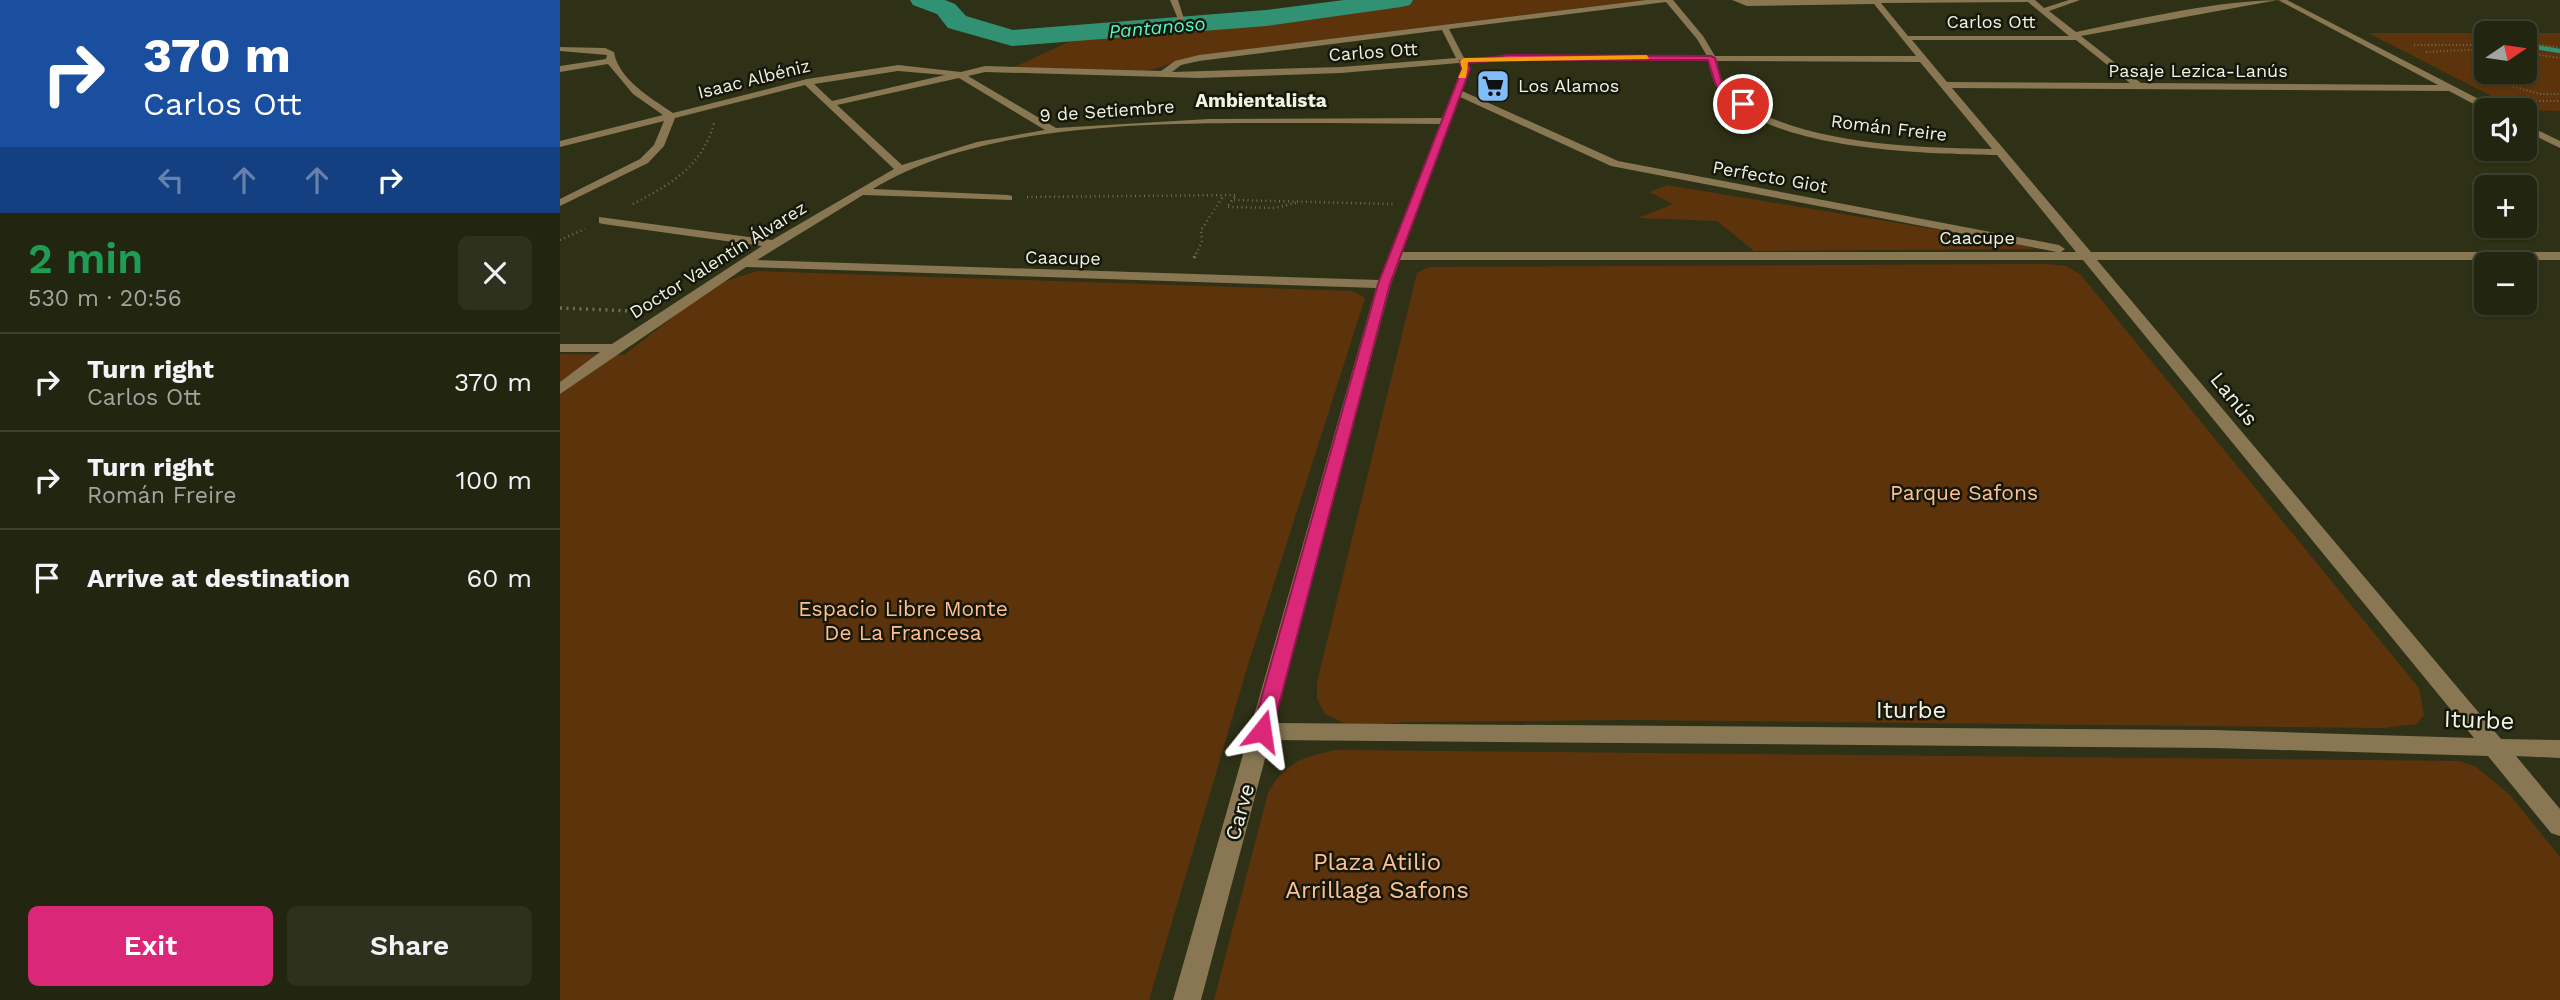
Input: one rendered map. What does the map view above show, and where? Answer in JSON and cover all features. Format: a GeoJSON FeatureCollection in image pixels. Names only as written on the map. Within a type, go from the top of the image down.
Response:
{"type":"FeatureCollection","features":[{"type":"Feature","properties":{"kind":"street"},"geometry":{"type":"LineString","coordinates":[[1174,0],[1181,17]]}},
{"type":"Feature","properties":{"kind":"street"},"geometry":{"type":"LineString","coordinates":[[1162,75],[1178,63],[1199,58],[1666,0]]}},
{"type":"Feature","properties":{"kind":"street","name":"Román Freire"},"geometry":{"type":"LineString","coordinates":[[1666,0],[1710,52],[1719,84],[1732,97],[1757,113],[1801,130],[1883,146],[2002,152]]}},
{"type":"Feature","properties":{"kind":"street"},"geometry":{"type":"LineString","coordinates":[[1736,0],[1747,4],[2030,0],[2139,86]]}},
{"type":"Feature","properties":{"kind":"street"},"geometry":{"type":"LineString","coordinates":[[2042,10],[2076,0]]}},
{"type":"Feature","properties":{"kind":"street"},"geometry":{"type":"LineString","coordinates":[[2260,0],[2266,1]]}},
{"type":"Feature","properties":{"kind":"street","name":"Carlos Ott"},"geometry":{"type":"LineString","coordinates":[[1905,38],[2075,36],[2274,0]]}},
{"type":"Feature","properties":{"kind":"street"},"geometry":{"type":"LineString","coordinates":[[2281,0],[2474,100]]}},
{"type":"Feature","properties":{"kind":"street","name":"Lanús"},"geometry":{"type":"LineString","coordinates":[[1875,1],[2090,256],[2560,826]]}},
{"type":"Feature","properties":{"kind":"street"},"geometry":{"type":"LineString","coordinates":[[1444,27],[1464,61]]}},
{"type":"Feature","properties":{"kind":"street"},"geometry":{"type":"LineString","coordinates":[[560,49],[605,51],[611,54],[610,61],[636,92],[671,116],[654,153],[624,173],[560,203]]}},
{"type":"Feature","properties":{"kind":"street","name":"Carlos Ott"},"geometry":{"type":"LineString","coordinates":[[830,104],[959,74],[1002,69],[1162,75],[1341,70],[1508,57],[1922,59]]}},
{"type":"Feature","properties":{"kind":"street"},"geometry":{"type":"LineString","coordinates":[[560,69],[610,61]]}},
{"type":"Feature","properties":{"kind":"street","name":"Carve"},"geometry":{"type":"LineString","coordinates":[[1187,1000],[1384,284],[1466,69],[1464,61]]}},
{"type":"Feature","properties":{"kind":"street","name":"Isaac Albéniz"},"geometry":{"type":"LineString","coordinates":[[560,144],[807,82],[886,69],[959,74]]}},
{"type":"Feature","properties":{"kind":"street"},"geometry":{"type":"LineString","coordinates":[[959,74],[1052,130]]}},
{"type":"Feature","properties":{"kind":"street"},"geometry":{"type":"LineString","coordinates":[[807,82],[901,170]]}},
{"type":"Feature","properties":{"kind":"street","name":"Pasaje Lezica-Lanús"},"geometry":{"type":"LineString","coordinates":[[1944,85],[2450,88]]}},
{"type":"Feature","properties":{"kind":"street","name":"Perfecto Giot"},"geometry":{"type":"LineString","coordinates":[[1457,92],[1615,164],[2022,240],[2090,256]]}},
{"type":"Feature","properties":{"kind":"street","name":"9 de Setiembre"},"geometry":{"type":"LineString","coordinates":[[901,170],[983,145],[1052,130],[1290,120],[1447,121]]}},
{"type":"Feature","properties":{"kind":"street"},"geometry":{"type":"LineString","coordinates":[[2537,133],[2560,145]]}},
{"type":"Feature","properties":{"kind":"street","name":"Doctor Valentín Álvarez"},"geometry":{"type":"LineString","coordinates":[[560,390],[613,348],[665,312],[773,244],[901,170]]}},
{"type":"Feature","properties":{"kind":"street"},"geometry":{"type":"LineString","coordinates":[[560,194],[585,191]]}},
{"type":"Feature","properties":{"kind":"street"},"geometry":{"type":"LineString","coordinates":[[862,192],[1008,198]]}},
{"type":"Feature","properties":{"kind":"street"},"geometry":{"type":"LineString","coordinates":[[603,220],[773,244]]}},
{"type":"Feature","properties":{"kind":"street","name":"Caacupe"},"geometry":{"type":"LineString","coordinates":[[1394,256],[2560,256]]}},
{"type":"Feature","properties":{"kind":"street","name":"Caacupe"},"geometry":{"type":"LineString","coordinates":[[742,263],[1384,284]]}},
{"type":"Feature","properties":{"kind":"street"},"geometry":{"type":"LineString","coordinates":[[560,348],[613,348]]}},
{"type":"Feature","properties":{"kind":"street","name":"Iturbe"},"geometry":{"type":"LineString","coordinates":[[1262,731],[2214,739],[2560,749]]}},
{"type":"Feature","properties":{"kind":"path"},"geometry":{"type":"LineString","coordinates":[[2364,44],[2474,47]]}},
{"type":"Feature","properties":{"kind":"path"},"geometry":{"type":"LineString","coordinates":[[2538,45],[2560,47]]}},
{"type":"Feature","properties":{"kind":"path"},"geometry":{"type":"LineString","coordinates":[[2421,57],[2435,50],[2474,48]]}},
{"type":"Feature","properties":{"kind":"path"},"geometry":{"type":"LineString","coordinates":[[2538,55],[2560,58]]}},
{"type":"Feature","properties":{"kind":"path"},"geometry":{"type":"LineString","coordinates":[[2504,84],[2540,94],[2560,94]]}},
{"type":"Feature","properties":{"kind":"path"},"geometry":{"type":"LineString","coordinates":[[2537,101],[2560,101]]}},
{"type":"Feature","properties":{"kind":"path"},"geometry":{"type":"LineString","coordinates":[[560,240],[679,179],[696,166],[713,130],[716,112],[711,106]]}},
{"type":"Feature","properties":{"kind":"path"},"geometry":{"type":"LineString","coordinates":[[1183,278],[1202,242],[1201,230],[1225,195]]}},
{"type":"Feature","properties":{"kind":"path"},"geometry":{"type":"LineString","coordinates":[[1008,198],[1236,195],[1227,207],[1275,208],[1299,202]]}},
{"type":"Feature","properties":{"kind":"path"},"geometry":{"type":"LineString","coordinates":[[1233,200],[1415,204]]}},
{"type":"Feature","properties":{"kind":"path"},"geometry":{"type":"LineString","coordinates":[[560,308],[665,312]]}},
{"type":"Feature","properties":{"kind":"green space"},"geometry":{"type":"Polygon","coordinates":[[[1412,0],[1644,0],[1200,55],[1147,71],[1012,68],[1077,38],[1374,9],[1412,0]]]}},
{"type":"Feature","properties":{"kind":"green space"},"geometry":{"type":"Polygon","coordinates":[[[2368,33],[2474,33],[2474,84],[2538,84],[2538,33],[2560,33],[2560,111],[2537,110],[2537,98],[2495,98],[2368,33]]]}},
{"type":"Feature","properties":{"kind":"green space"},"geometry":{"type":"Polygon","coordinates":[[[1667,185],[2012,242],[2036,249],[1754,251],[1717,221],[1638,218],[1673,204],[1649,192],[1667,185]]]}},
{"type":"Feature","properties":{"kind":"green space","name":"Parque Safons"},"geometry":{"type":"Polygon","coordinates":[[[2066,266],[2080,274],[2419,688],[2424,715],[2417,724],[2383,728],[1628,720],[1406,722],[1349,726],[1324,713],[1317,698],[1317,682],[1417,273],[1429,267],[2066,266]]]}},
{"type":"Feature","properties":{"kind":"green space","name":"Espacio Libre Monte De La Francesa"},"geometry":{"type":"Polygon","coordinates":[[[758,271],[1353,291],[1365,298],[1247,668],[1149,1000],[560,1000],[560,354],[624,355],[708,290],[722,282],[758,271]]]}},
{"type":"Feature","properties":{"kind":"green space","name":"Plaza Atilio Arrillaga Safons"},"geometry":{"type":"Polygon","coordinates":[[[1335,750],[2460,761],[2476,767],[2509,794],[2560,857],[2560,1000],[1214,1000],[1268,793],[1288,767],[1335,750]]]}},
{"type":"Feature","properties":{"kind":"waterway","name":"Pantanoso"},"geometry":{"type":"LineString","coordinates":[[922,0],[946,9],[957,22],[1012,38],[1266,18],[1401,0]]}},
{"type":"Feature","properties":{"kind":"waterway"},"geometry":{"type":"LineString","coordinates":[[2538,47],[2560,51]]}},
{"type":"Feature","properties":{"kind":"slow traffic"},"geometry":{"type":"LineString","coordinates":[[1462,78],[1466,69],[1464,61],[1479,59],[1647,58]]}},
{"type":"Feature","properties":{"kind":"place","name":"Los Alamos"},"geometry":{"type":"Point","coordinates":[1493,86]}},
{"type":"Feature","properties":{"kind":"district","name":"Ambientalista"},"geometry":{"type":"Point","coordinates":[1261,100]}},
{"type":"Feature","properties":{"kind":"route"},"geometry":{"type":"LineString","coordinates":[[1262,731],[1384,284],[1466,69],[1464,61],[1508,57],[1711,58],[1719,84],[1743,104]]}}]}
